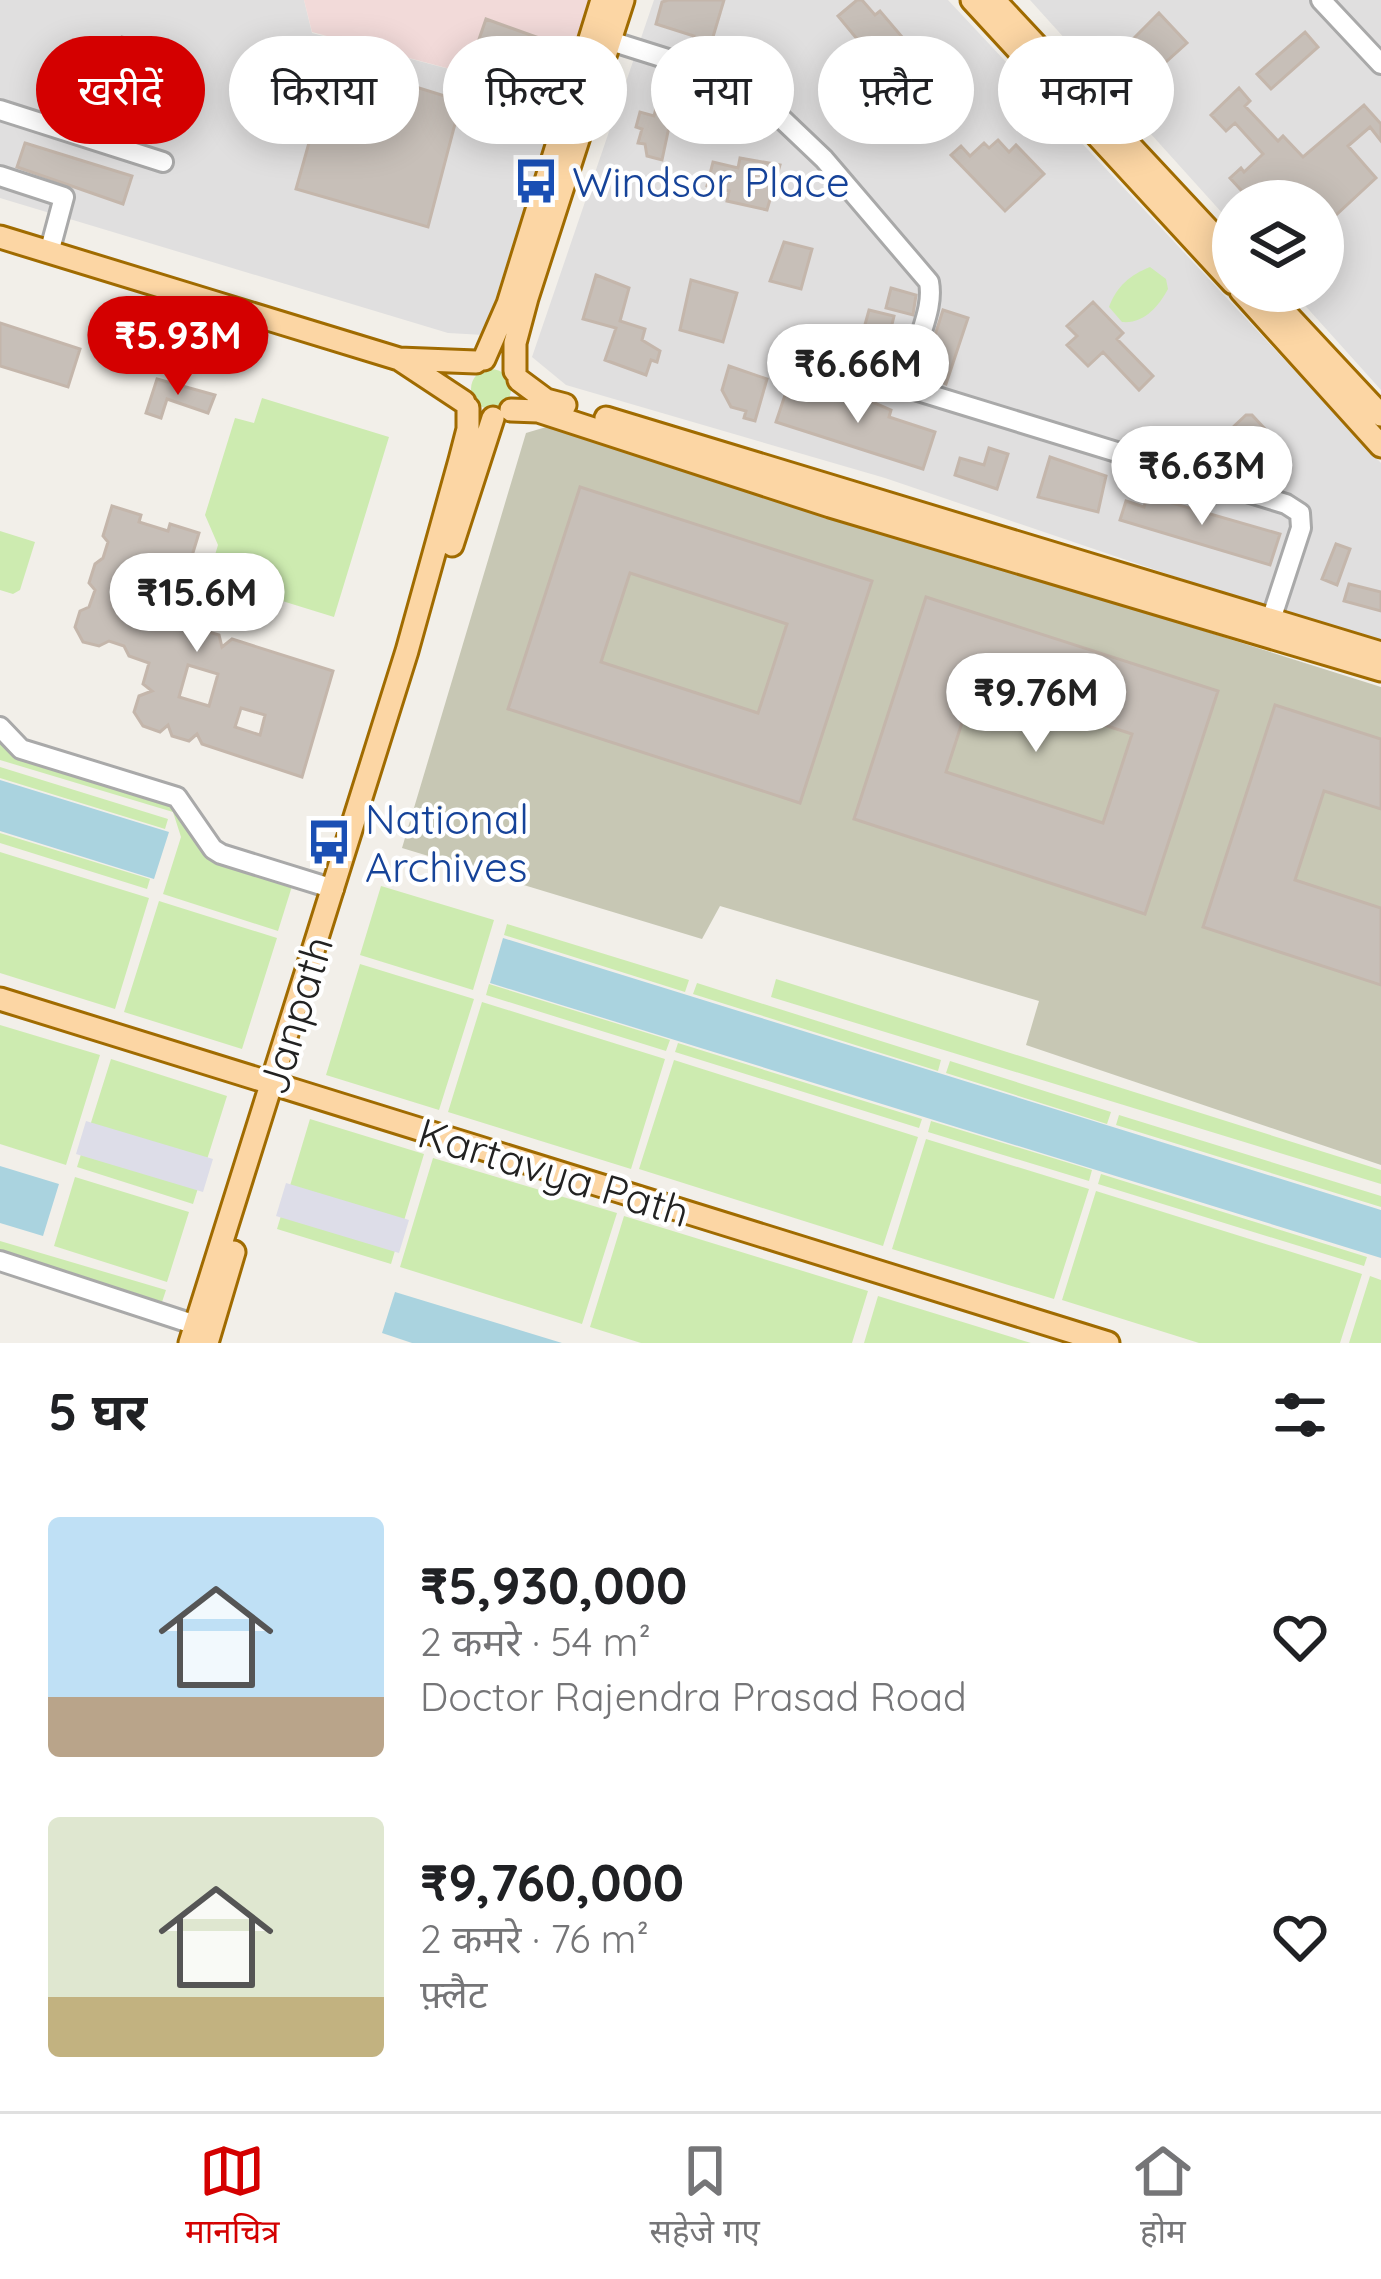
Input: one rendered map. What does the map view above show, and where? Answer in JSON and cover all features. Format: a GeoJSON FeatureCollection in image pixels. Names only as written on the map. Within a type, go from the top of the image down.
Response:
{"type":"FeatureCollection","features":[{"type":"Feature","properties":{"kind":"main road"},"geometry":{"type":"LineString","coordinates":[[599,36],[602,0]]}},
{"type":"Feature","properties":{"kind":"main road"},"geometry":{"type":"LineString","coordinates":[[600,36],[623,0]]}},
{"type":"Feature","properties":{"kind":"main road"},"geometry":{"type":"LineString","coordinates":[[972,0],[1212,260]]}},
{"type":"Feature","properties":{"kind":"main road"},"geometry":{"type":"LineString","coordinates":[[994,0],[1212,234]]}},
{"type":"Feature","properties":{"kind":"main road"},"geometry":{"type":"LineString","coordinates":[[466,405],[460,384],[492,349],[563,144]]}},
{"type":"Feature","properties":{"kind":"main road"},"geometry":{"type":"LineString","coordinates":[[502,414],[520,396],[515,343],[570,144]]}},
{"type":"Feature","properties":{"kind":"main road"},"geometry":{"type":"LineString","coordinates":[[0,237],[399,359],[502,360],[546,400],[1381,670]]}},
{"type":"Feature","properties":{"kind":"main road"},"geometry":{"type":"LineString","coordinates":[[1260,312],[1381,446]]}},
{"type":"Feature","properties":{"kind":"main road"},"geometry":{"type":"LineString","coordinates":[[1285,312],[1381,415]]}},
{"type":"Feature","properties":{"kind":"main road"},"geometry":{"type":"LineString","coordinates":[[399,359],[479,416],[538,411],[830,506],[1268,630],[1381,653]]}},
{"type":"Feature","properties":{"kind":"main road","name":"Janpath"},"geometry":{"type":"LineString","coordinates":[[279,1086],[444,524],[468,429],[466,405]]}},
{"type":"Feature","properties":{"kind":"main road","name":"Janpath"},"geometry":{"type":"LineString","coordinates":[[198,1337],[482,446],[502,414]]}},
{"type":"Feature","properties":{"kind":"main road","name":"Kartavya Path"},"geometry":{"type":"LineString","coordinates":[[0,1000],[1108,1343]]}},
{"type":"Feature","properties":{"kind":"street"},"geometry":{"type":"LineString","coordinates":[[1321,0],[1381,64]]}},
{"type":"Feature","properties":{"kind":"street"},"geometry":{"type":"LineString","coordinates":[[627,47],[690,66],[738,88],[782,118],[824,159],[929,282],[928,310],[914,362],[919,391],[1286,504],[1300,513],[1301,528],[1268,630]]}},
{"type":"Feature","properties":{"kind":"street"},"geometry":{"type":"LineString","coordinates":[[0,110],[163,162]]}},
{"type":"Feature","properties":{"kind":"street"},"geometry":{"type":"LineString","coordinates":[[0,176],[64,197],[49,253]]}},
{"type":"Feature","properties":{"kind":"street"},"geometry":{"type":"LineString","coordinates":[[0,727],[21,749],[177,797],[221,854],[334,889]]}},
{"type":"Feature","properties":{"kind":"street"},"geometry":{"type":"LineString","coordinates":[[0,1262],[198,1337]]}},
{"type":"Feature","properties":{"kind":"shaded area"},"geometry":{"type":"Polygon","coordinates":[[[0,0],[304,0],[312,33],[323,36],[229,36],[229,144],[419,144],[419,61],[443,67],[443,144],[544,144],[484,335],[448,333],[0,198],[0,0]]]}},
{"type":"Feature","properties":{"kind":"shaded area"},"geometry":{"type":"Polygon","coordinates":[[[304,0],[590,0],[579,36],[443,36],[443,67],[419,61],[419,36],[312,32],[304,0]]]}},
{"type":"Feature","properties":{"kind":"shaded area"},"geometry":{"type":"Polygon","coordinates":[[[654,0],[948,0],[998,53],[998,144],[1083,144],[1212,282],[1212,312],[1240,312],[1381,463],[1381,641],[1288,615],[885,478],[566,385],[532,357],[605,144],[627,144],[627,79],[654,0]]]}},
{"type":"Feature","properties":{"kind":"shaded area"},"geometry":{"type":"Polygon","coordinates":[[[1030,0],[1381,0],[1381,390],[1311,312],[1344,312],[1344,180],[1212,180],[1212,202],[1160,144],[1174,144],[1174,36],[1062,36],[1030,0]]]}},
{"type":"Feature","properties":{"kind":"shaded area"},"geometry":{"type":"Polygon","coordinates":[[[553,425],[1381,687],[1381,1165],[1026,1045],[1039,1001],[720,906],[702,939],[402,848],[526,433],[553,425]]]}},
{"type":"Feature","properties":{"kind":"shaded area"},"geometry":{"type":"Polygon","coordinates":[[[86,1121],[213,1159],[203,1192],[76,1154],[86,1121]]]}},
{"type":"Feature","properties":{"kind":"shaded area"},"geometry":{"type":"Polygon","coordinates":[[[286,1183],[409,1220],[399,1253],[276,1216],[286,1183]]]}},
{"type":"Feature","properties":{"kind":"green space"},"geometry":{"type":"Polygon","coordinates":[[[1150,267],[1166,279],[1168,289],[1150,313],[1122,322],[1109,307],[1112,300],[1125,282],[1150,267]]]}},
{"type":"Feature","properties":{"kind":"green space"},"geometry":{"type":"Polygon","coordinates":[[[491,369],[505,375],[511,389],[505,403],[491,409],[477,403],[471,389],[477,375],[491,369]]]}},
{"type":"Feature","properties":{"kind":"green space"},"geometry":{"type":"Polygon","coordinates":[[[262,398],[389,437],[334,617],[208,578],[218,545],[205,515],[235,418],[254,423],[262,398]]]}},
{"type":"Feature","properties":{"kind":"green space"},"geometry":{"type":"Polygon","coordinates":[[[0,531],[35,542],[20,590],[13,594],[0,590],[0,531]]]}},
{"type":"Feature","properties":{"kind":"green space"},"geometry":{"type":"Polygon","coordinates":[[[0,742],[6,748],[175,802],[207,853],[293,883],[278,931],[163,894],[181,837],[173,812],[0,760],[0,742]]]}},
{"type":"Feature","properties":{"kind":"green space"},"geometry":{"type":"Polygon","coordinates":[[[0,767],[168,819],[165,829],[0,778],[0,767]]]}},
{"type":"Feature","properties":{"kind":"green space"},"geometry":{"type":"Polygon","coordinates":[[[0,833],[150,879],[147,889],[0,843],[0,833]]]}},
{"type":"Feature","properties":{"kind":"green space"},"geometry":{"type":"Polygon","coordinates":[[[0,852],[149,898],[115,1009],[0,973],[0,852]]]}},
{"type":"Feature","properties":{"kind":"green space"},"geometry":{"type":"Polygon","coordinates":[[[381,886],[494,920],[473,990],[360,955],[381,886]]]}},
{"type":"Feature","properties":{"kind":"green space"},"geometry":{"type":"Polygon","coordinates":[[[159,901],[277,938],[242,1049],[124,1012],[159,901]]]}},
{"type":"Feature","properties":{"kind":"green space"},"geometry":{"type":"Polygon","coordinates":[[[507,924],[689,980],[685,992],[504,935],[507,924]]]}},
{"type":"Feature","properties":{"kind":"green space"},"geometry":{"type":"Polygon","coordinates":[[[360,964],[474,999],[439,1110],[326,1075],[360,964]]]}},
{"type":"Feature","properties":{"kind":"green space"},"geometry":{"type":"Polygon","coordinates":[[[776,979],[1381,1170],[1381,1184],[771,997],[776,979]]]}},
{"type":"Feature","properties":{"kind":"green space"},"geometry":{"type":"Polygon","coordinates":[[[697,983],[941,1060],[938,1071],[693,994],[697,983]]]}},
{"type":"Feature","properties":{"kind":"green space"},"geometry":{"type":"Polygon","coordinates":[[[489,984],[670,1040],[666,1051],[486,995],[489,984]]]}},
{"type":"Feature","properties":{"kind":"green space"},"geometry":{"type":"Polygon","coordinates":[[[482,1002],[665,1059],[631,1169],[448,1112],[482,1002]]]}},
{"type":"Feature","properties":{"kind":"green space"},"geometry":{"type":"Polygon","coordinates":[[[0,1025],[100,1055],[66,1165],[0,1144],[0,1025]]]}},
{"type":"Feature","properties":{"kind":"green space"},"geometry":{"type":"Polygon","coordinates":[[[678,1043],[922,1119],[919,1128],[675,1052],[678,1043]]]}},
{"type":"Feature","properties":{"kind":"green space"},"geometry":{"type":"Polygon","coordinates":[[[111,1059],[227,1096],[193,1204],[77,1167],[111,1059]]]}},
{"type":"Feature","properties":{"kind":"green space"},"geometry":{"type":"Polygon","coordinates":[[[674,1060],[918,1137],[883,1246],[639,1169],[674,1060]]]}},
{"type":"Feature","properties":{"kind":"green space"},"geometry":{"type":"Polygon","coordinates":[[[950,1061],[1111,1112],[1107,1124],[946,1073],[950,1061]]]}},
{"type":"Feature","properties":{"kind":"green space"},"geometry":{"type":"Polygon","coordinates":[[[1119,1115],[1381,1196],[1381,1207],[1116,1125],[1119,1115]]]}},
{"type":"Feature","properties":{"kind":"green space"},"geometry":{"type":"Polygon","coordinates":[[[310,1119],[424,1154],[391,1264],[277,1229],[310,1119]]]}},
{"type":"Feature","properties":{"kind":"green space"},"geometry":{"type":"Polygon","coordinates":[[[931,1121],[1092,1170],[1089,1181],[928,1132],[931,1121]]]}},
{"type":"Feature","properties":{"kind":"green space"},"geometry":{"type":"Polygon","coordinates":[[[926,1139],[1089,1189],[1054,1299],[892,1249],[926,1139]]]}},
{"type":"Feature","properties":{"kind":"green space"},"geometry":{"type":"Polygon","coordinates":[[[433,1158],[617,1213],[582,1324],[400,1267],[433,1158]]]}},
{"type":"Feature","properties":{"kind":"green space"},"geometry":{"type":"Polygon","coordinates":[[[1101,1174],[1367,1257],[1364,1266],[1098,1184],[1101,1174]]]}},
{"type":"Feature","properties":{"kind":"green space"},"geometry":{"type":"Polygon","coordinates":[[[75,1177],[189,1212],[167,1282],[54,1246],[75,1177]]]}},
{"type":"Feature","properties":{"kind":"green space"},"geometry":{"type":"Polygon","coordinates":[[[1096,1191],[1362,1274],[1340,1343],[1199,1343],[1062,1300],[1096,1191]]]}},
{"type":"Feature","properties":{"kind":"green space"},"geometry":{"type":"Polygon","coordinates":[[[624,1216],[868,1291],[852,1343],[641,1343],[590,1327],[624,1216]]]}},
{"type":"Feature","properties":{"kind":"green space"},"geometry":{"type":"Polygon","coordinates":[[[0,1241],[166,1290],[162,1302],[0,1254],[0,1241]]]}},
{"type":"Feature","properties":{"kind":"green space"},"geometry":{"type":"Polygon","coordinates":[[[1370,1276],[1381,1280],[1381,1343],[1349,1343],[1370,1276]]]}},
{"type":"Feature","properties":{"kind":"green space"},"geometry":{"type":"Polygon","coordinates":[[[878,1296],[1031,1343],[864,1343],[878,1296]]]}},
{"type":"Feature","properties":{"kind":"water"},"geometry":{"type":"Polygon","coordinates":[[[0,780],[169,832],[154,879],[0,831],[0,780]]]}},
{"type":"Feature","properties":{"kind":"water"},"geometry":{"type":"Polygon","coordinates":[[[503,938],[1381,1210],[1381,1258],[490,983],[503,938]]]}},
{"type":"Feature","properties":{"kind":"water"},"geometry":{"type":"Polygon","coordinates":[[[0,1166],[59,1184],[43,1236],[0,1223],[0,1166]]]}},
{"type":"Feature","properties":{"kind":"water"},"geometry":{"type":"Polygon","coordinates":[[[395,1292],[562,1343],[412,1343],[382,1333],[395,1292]]]}},
{"type":"Feature","properties":{"kind":"building"},"geometry":{"type":"Polygon","coordinates":[[[724,0],[713,36],[694,36],[656,24],[662,2],[724,0]]]}},
{"type":"Feature","properties":{"kind":"building"},"geometry":{"type":"Polygon","coordinates":[[[862,0],[875,15],[880,11],[901,36],[855,36],[838,16],[862,0]]]}},
{"type":"Feature","properties":{"kind":"building"},"geometry":{"type":"Polygon","coordinates":[[[1159,13],[1187,43],[1174,55],[1174,36],[1136,36],[1159,13]]]}},
{"type":"Feature","properties":{"kind":"building"},"geometry":{"type":"Polygon","coordinates":[[[486,19],[533,36],[480,36],[486,19]]]}},
{"type":"Feature","properties":{"kind":"building"},"geometry":{"type":"Polygon","coordinates":[[[1305,32],[1318,47],[1271,89],[1257,74],[1305,32]]]}},
{"type":"Feature","properties":{"kind":"building"},"geometry":{"type":"Polygon","coordinates":[[[419,88],[443,95],[443,144],[450,144],[428,227],[296,189],[309,144],[419,144],[419,88]]]}},
{"type":"Feature","properties":{"kind":"building"},"geometry":{"type":"Polygon","coordinates":[[[1239,88],[1250,101],[1245,106],[1278,141],[1283,136],[1303,157],[1364,105],[1381,124],[1381,141],[1370,127],[1348,146],[1376,178],[1344,208],[1344,180],[1232,180],[1263,154],[1235,123],[1226,131],[1211,115],[1239,88]]]}},
{"type":"Feature","properties":{"kind":"building"},"geometry":{"type":"Polygon","coordinates":[[[640,112],[651,115],[651,144],[665,144],[662,160],[647,156],[645,144],[638,143],[640,112]]]}},
{"type":"Feature","properties":{"kind":"building"},"geometry":{"type":"Polygon","coordinates":[[[998,140],[1009,152],[1016,145],[1044,174],[1005,211],[951,155],[961,146],[970,156],[984,143],[989,148],[998,140]]]}},
{"type":"Feature","properties":{"kind":"building"},"geometry":{"type":"Polygon","coordinates":[[[25,143],[132,176],[123,204],[17,167],[25,143]]]}},
{"type":"Feature","properties":{"kind":"building"},"geometry":{"type":"Polygon","coordinates":[[[740,158],[780,165],[767,210],[727,201],[729,191],[707,186],[713,162],[738,168],[740,158]]]}},
{"type":"Feature","properties":{"kind":"building"},"geometry":{"type":"Polygon","coordinates":[[[784,242],[812,249],[801,289],[770,281],[784,242]]]}},
{"type":"Feature","properties":{"kind":"building"},"geometry":{"type":"Polygon","coordinates":[[[596,275],[629,288],[620,321],[645,329],[642,340],[660,351],[646,375],[605,360],[616,328],[583,319],[596,275]]]}},
{"type":"Feature","properties":{"kind":"building"},"geometry":{"type":"Polygon","coordinates":[[[691,280],[737,293],[723,342],[680,330],[691,280]]]}},
{"type":"Feature","properties":{"kind":"building"},"geometry":{"type":"Polygon","coordinates":[[[891,288],[916,295],[913,315],[886,308],[891,288]]]}},
{"type":"Feature","properties":{"kind":"building"},"geometry":{"type":"Polygon","coordinates":[[[1093,302],[1123,333],[1117,339],[1153,376],[1139,390],[1103,352],[1088,366],[1067,345],[1077,336],[1067,326],[1093,302]]]}},
{"type":"Feature","properties":{"kind":"building"},"geometry":{"type":"Polygon","coordinates":[[[869,310],[894,316],[884,357],[858,350],[869,310]]]}},
{"type":"Feature","properties":{"kind":"building"},"geometry":{"type":"Polygon","coordinates":[[[943,310],[968,318],[946,384],[928,376],[929,354],[943,310]]]}},
{"type":"Feature","properties":{"kind":"building"},"geometry":{"type":"Polygon","coordinates":[[[0,323],[80,349],[68,387],[0,366],[0,323]]]}},
{"type":"Feature","properties":{"kind":"building"},"geometry":{"type":"Polygon","coordinates":[[[729,366],[767,379],[755,421],[744,418],[746,411],[731,407],[722,390],[729,366]]]}},
{"type":"Feature","properties":{"kind":"building"},"geometry":{"type":"Polygon","coordinates":[[[157,379],[215,395],[208,413],[167,399],[161,418],[146,413],[157,379]]]}},
{"type":"Feature","properties":{"kind":"building"},"geometry":{"type":"Polygon","coordinates":[[[847,391],[891,410],[889,417],[935,432],[923,469],[776,422],[786,392],[812,400],[815,393],[844,401],[847,391]]]}},
{"type":"Feature","properties":{"kind":"building"},"geometry":{"type":"Polygon","coordinates":[[[1246,415],[1252,415],[1280,445],[1254,469],[1236,449],[1229,456],[1217,442],[1246,415]]]}},
{"type":"Feature","properties":{"kind":"building"},"geometry":{"type":"Polygon","coordinates":[[[989,448],[1008,454],[997,489],[955,475],[960,458],[984,465],[989,448]]]}},
{"type":"Feature","properties":{"kind":"building"},"geometry":{"type":"Polygon","coordinates":[[[1050,457],[1106,476],[1098,512],[1038,497],[1050,457]]]}},
{"type":"Feature","properties":{"kind":"building"},"geometry":{"type":"Polygon","coordinates":[[[580,487],[872,581],[800,803],[508,709],[580,487]],[[630,573],[601,662],[758,713],[787,624],[630,573]]]}},
{"type":"Feature","properties":{"kind":"building"},"geometry":{"type":"Polygon","coordinates":[[[1149,490],[1174,498],[1172,503],[1280,534],[1270,565],[1120,520],[1126,501],[1144,507],[1149,490]]]}},
{"type":"Feature","properties":{"kind":"building"},"geometry":{"type":"Polygon","coordinates":[[[112,506],[141,515],[139,522],[168,531],[170,524],[199,533],[172,621],[219,635],[222,647],[232,639],[333,671],[302,777],[202,744],[197,734],[189,741],[172,736],[168,725],[160,732],[143,726],[134,712],[139,696],[152,691],[143,684],[149,663],[109,641],[99,646],[83,642],[75,627],[95,590],[89,583],[108,542],[103,536],[112,506]],[[188,665],[179,697],[209,706],[218,674],[188,665]],[[241,708],[235,727],[260,735],[265,715],[241,708]]]}},
{"type":"Feature","properties":{"kind":"building"},"geometry":{"type":"Polygon","coordinates":[[[1336,544],[1350,549],[1337,585],[1322,579],[1336,544]]]}},
{"type":"Feature","properties":{"kind":"building"},"geometry":{"type":"Polygon","coordinates":[[[1349,584],[1381,592],[1381,611],[1344,601],[1349,584]]]}},
{"type":"Feature","properties":{"kind":"building"},"geometry":{"type":"Polygon","coordinates":[[[926,597],[1218,691],[1145,914],[854,819],[926,597]],[[975,683],[946,772],[1103,823],[1132,734],[975,683]]]}},
{"type":"Feature","properties":{"kind":"building"},"geometry":{"type":"Polygon","coordinates":[[[1275,705],[1381,739],[1381,809],[1324,791],[1295,880],[1381,908],[1381,985],[1203,927],[1275,705]]]}},
{"type":"Feature","properties":{"kind":"place","name":"Windsor Place"},"geometry":{"type":"Point","coordinates":[536,181]}},
{"type":"Feature","properties":{"kind":"place","name":"National Archives"},"geometry":{"type":"Point","coordinates":[329,842]}}]}
